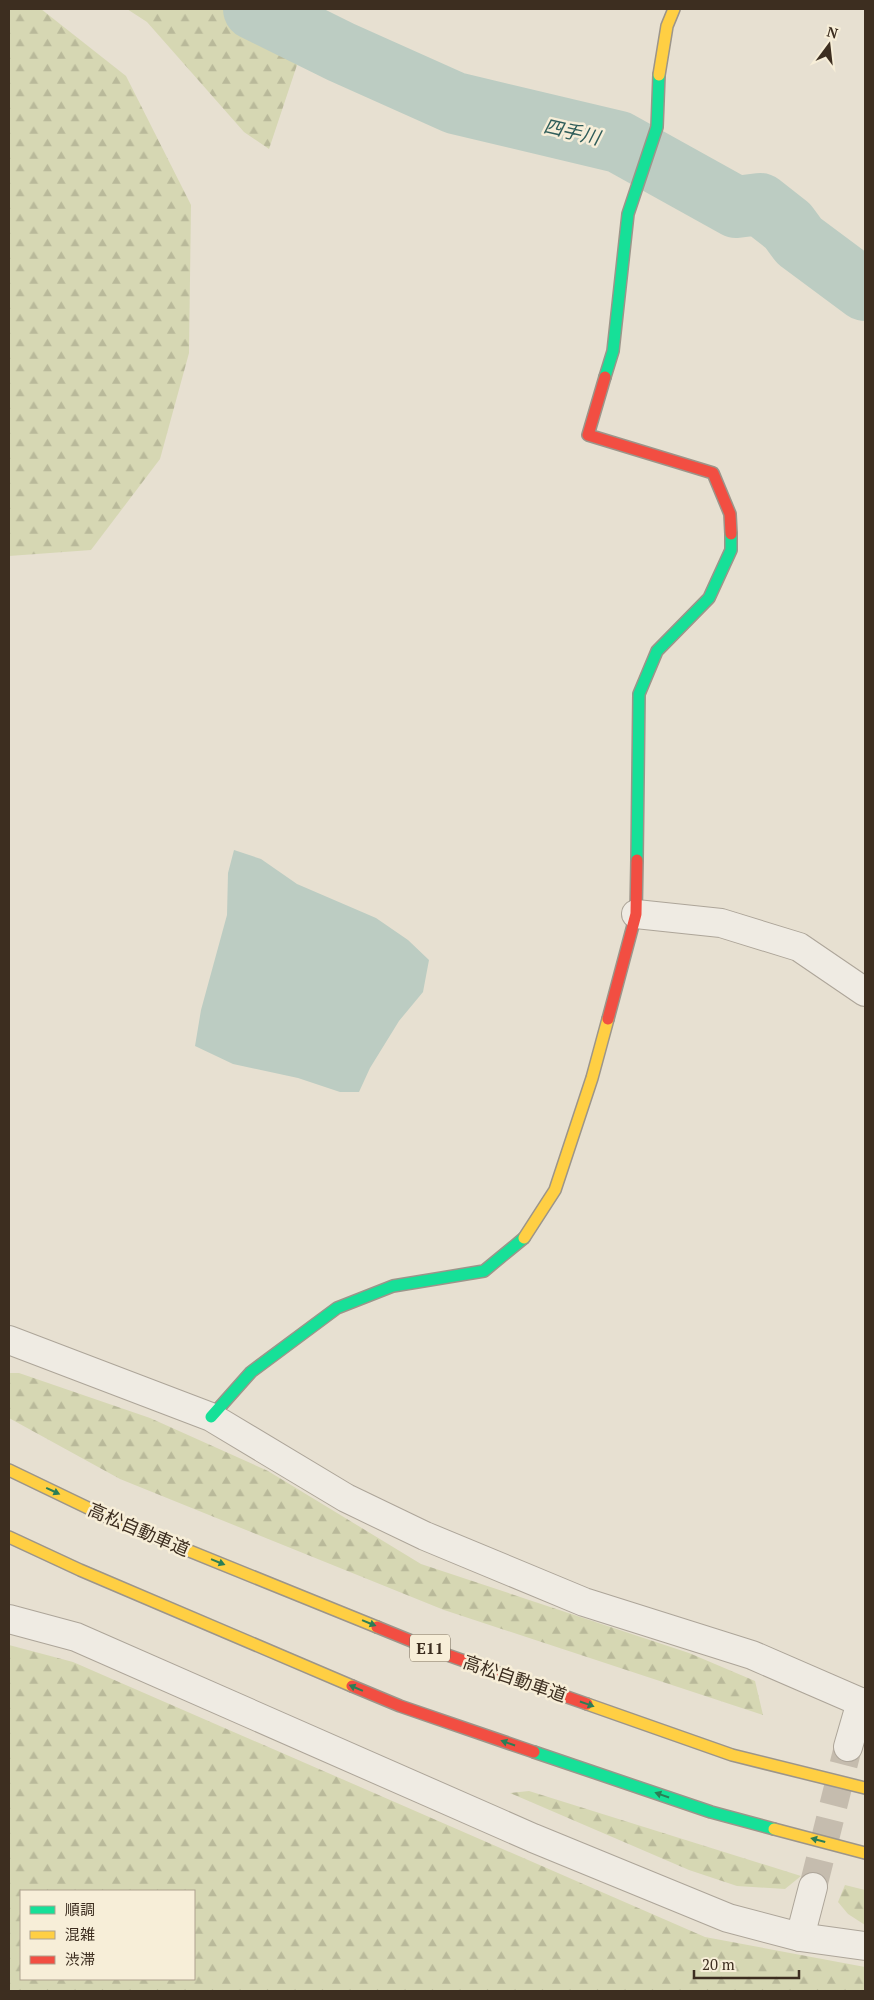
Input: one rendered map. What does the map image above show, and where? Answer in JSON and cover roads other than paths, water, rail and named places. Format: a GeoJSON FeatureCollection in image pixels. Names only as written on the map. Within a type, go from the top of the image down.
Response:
{"type":"FeatureCollection","features":[{"type":"Feature","properties":{"kind":"main road"},"geometry":{"type":"LineString","coordinates":[[211,1417],[252,1372],[337,1308],[393,1286],[484,1271],[524,1238],[555,1190],[592,1078],[636,914],[639,694],[657,651],[710,598],[731,550],[730,514],[713,473],[588,435],[613,351],[628,214],[656,127],[658,83],[668,26],[674,9]]}},
{"type":"Feature","properties":{"kind":"main road","name":"高松自動車道"},"geometry":{"type":"LineString","coordinates":[[9,1470],[113,1520],[436,1651],[732,1755],[865,1788]]}},
{"type":"Feature","properties":{"kind":"main road"},"geometry":{"type":"LineString","coordinates":[[9,1536],[80,1570],[400,1706],[711,1812],[865,1853]]}},
{"type":"Feature","properties":{"kind":"street"},"geometry":{"type":"LineString","coordinates":[[636,914],[721,923],[800,947],[865,992]]}},
{"type":"Feature","properties":{"kind":"street"},"geometry":{"type":"LineString","coordinates":[[9,1340],[211,1417],[346,1498],[425,1536],[584,1602],[752,1655],[863,1703],[848,1747]]}},
{"type":"Feature","properties":{"kind":"street"},"geometry":{"type":"LineString","coordinates":[[9,1619],[76,1637],[533,1838],[728,1918],[800,1938],[865,1946]]}},
{"type":"Feature","properties":{"kind":"street"},"geometry":{"type":"LineString","coordinates":[[800,1938],[813,1887]]}},
{"type":"Feature","properties":{"kind":"waterway","name":"四手川"},"geometry":{"type":"LineString","coordinates":[[254,9],[341,52],[455,103],[619,142],[736,207],[760,204],[788,226],[799,241],[865,290]]}},
{"type":"Feature","properties":{"kind":"tunnel"},"geometry":{"type":"LineString","coordinates":[[813,1887],[848,1747]]}}]}
